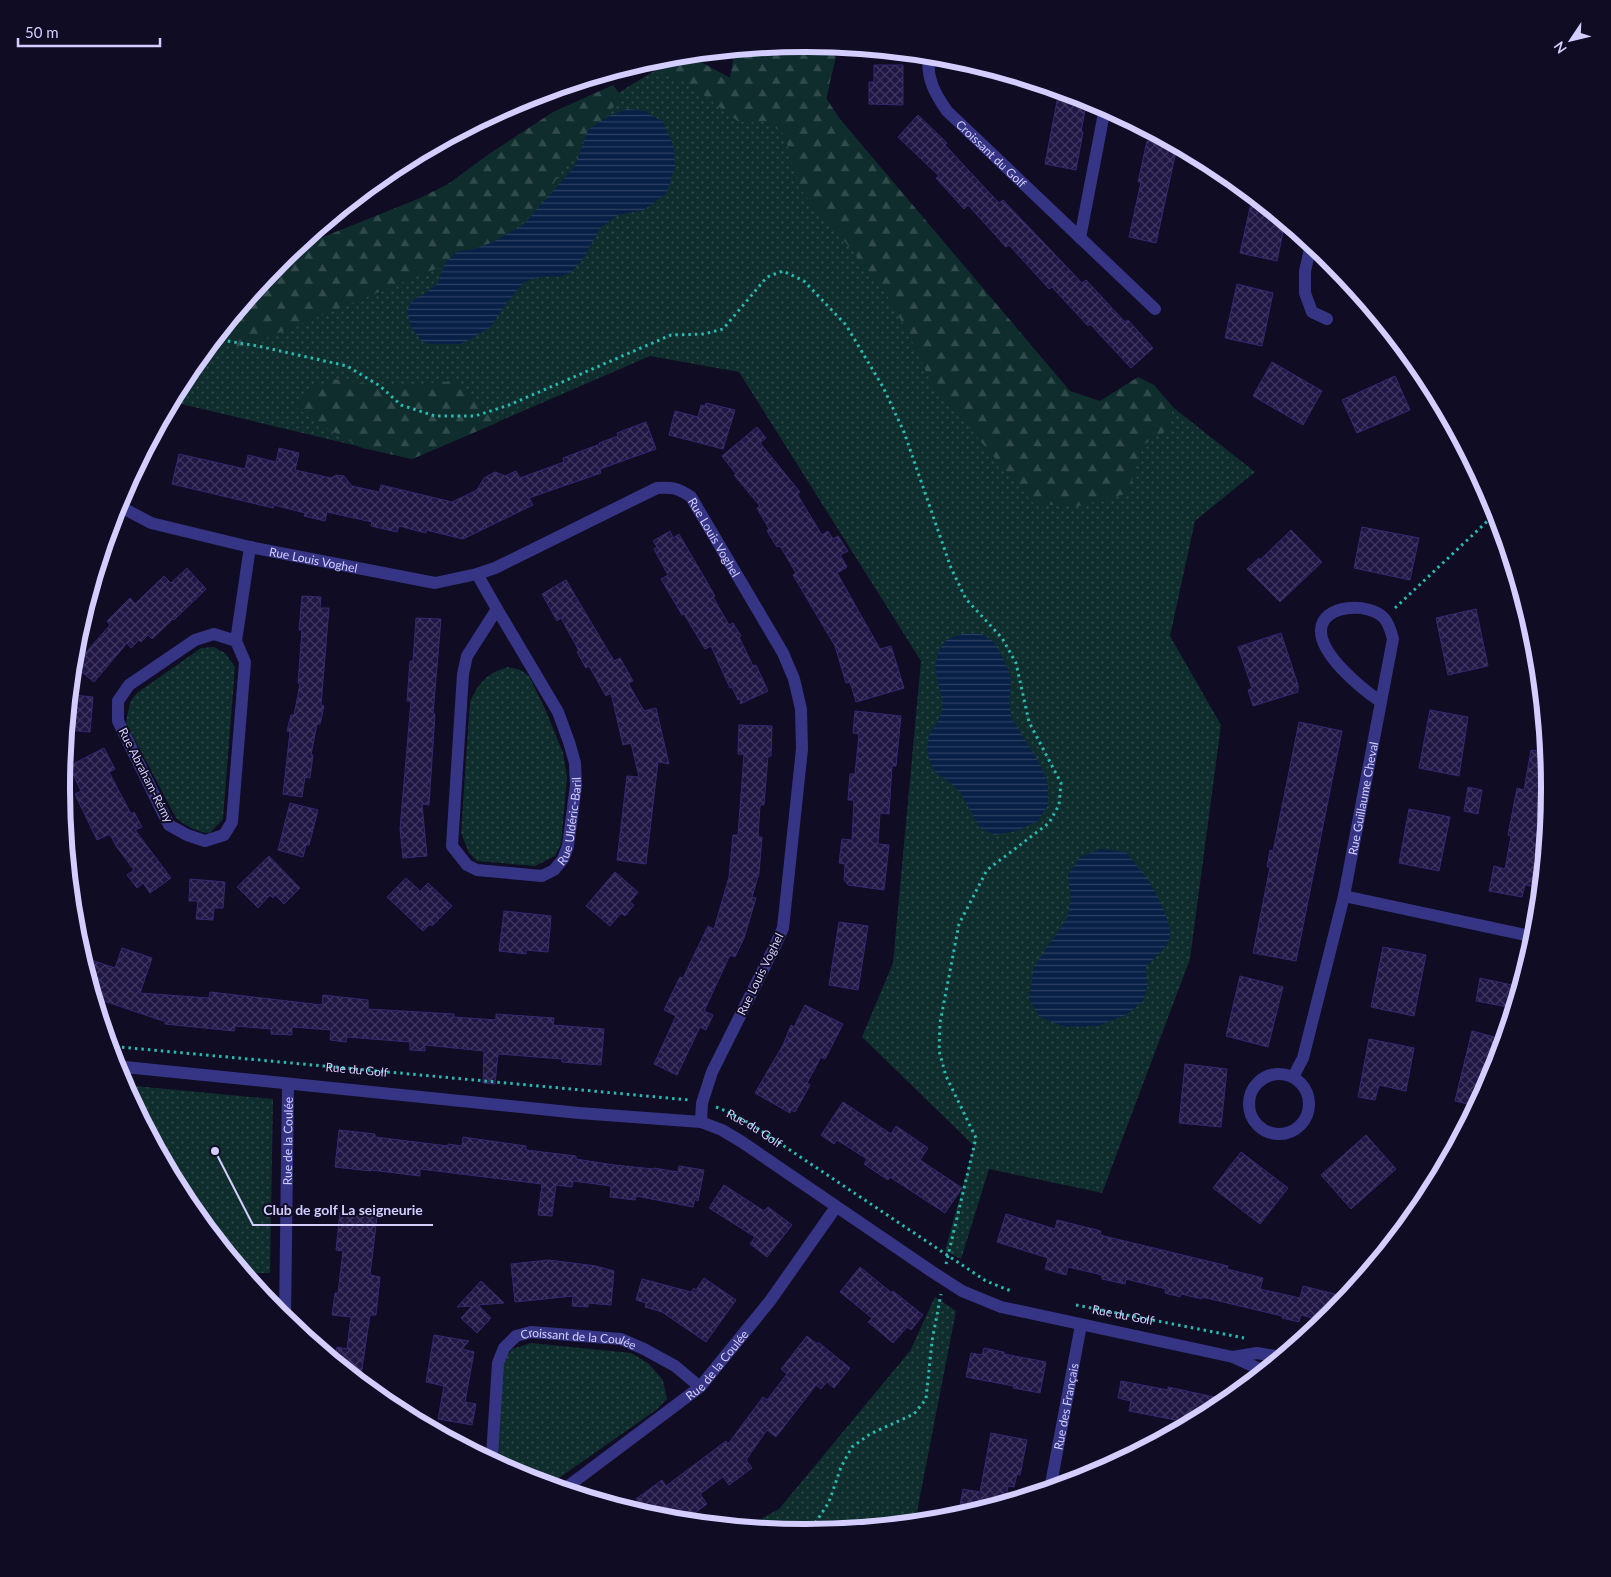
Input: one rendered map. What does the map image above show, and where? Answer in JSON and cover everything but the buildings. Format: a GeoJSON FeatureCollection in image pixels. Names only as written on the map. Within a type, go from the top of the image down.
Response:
{"type":"FeatureCollection","features":[{"type":"Feature","properties":{"kind":"street","name":"Croissant du Golf"},"geometry":{"type":"LineString","coordinates":[[928,63],[931,85],[947,111],[1155,309]]}},
{"type":"Feature","properties":{"kind":"street"},"geometry":{"type":"LineString","coordinates":[[1080,238],[1103,116]]}},
{"type":"Feature","properties":{"kind":"street"},"geometry":{"type":"LineString","coordinates":[[1309,252],[1305,271],[1305,293],[1312,312],[1327,319]]}},
{"type":"Feature","properties":{"kind":"street","name":"Rue Louis Voghel"},"geometry":{"type":"LineString","coordinates":[[125,509],[151,523],[250,548],[435,583],[495,568],[657,488],[672,487],[681,490],[691,497],[783,653],[794,679],[801,709],[802,749],[783,928],[715,1064],[702,1103],[701,1122]]}},
{"type":"Feature","properties":{"kind":"street","name":"Rue Abraham-Rémy"},"geometry":{"type":"LineString","coordinates":[[236,641],[214,634],[195,640],[129,685],[118,701],[118,721],[169,825],[187,835],[205,841],[224,835],[232,822],[245,662],[236,641],[250,548]]}},
{"type":"Feature","properties":{"kind":"street","name":"Rue Uldéric-Baril"},"geometry":{"type":"LineString","coordinates":[[477,574],[497,608],[558,712],[575,763],[576,785],[568,846],[563,859],[554,870],[542,876],[477,870],[467,865],[452,846],[463,674],[468,656],[497,608]]}},
{"type":"Feature","properties":{"kind":"street"},"geometry":{"type":"LineString","coordinates":[[1381,702],[1366,691],[1336,661],[1326,648],[1321,628],[1326,619],[1336,612],[1348,608],[1366,608],[1375,611],[1384,618]]}},
{"type":"Feature","properties":{"kind":"street","name":"Rue Guillaume Cheval"},"geometry":{"type":"LineString","coordinates":[[1292,1077],[1303,1058],[1344,896],[1393,639],[1390,627],[1384,618]]}},
{"type":"Feature","properties":{"kind":"street"},"geometry":{"type":"LineString","coordinates":[[1344,896],[1526,935]]}},
{"type":"Feature","properties":{"kind":"street","name":"Rue du Golf"},"geometry":{"type":"LineString","coordinates":[[125,1067],[579,1113],[701,1122],[722,1130],[742,1142],[962,1291],[1000,1307],[1233,1357],[1258,1368]]}},
{"type":"Feature","properties":{"kind":"street"},"geometry":{"type":"LineString","coordinates":[[1276,1074],[1292,1077],[1298,1080],[1306,1090],[1309,1101],[1308,1112],[1303,1123],[1293,1130],[1282,1134],[1270,1133],[1260,1127],[1253,1118],[1249,1107],[1250,1095],[1256,1085],[1265,1077],[1276,1074]]}},
{"type":"Feature","properties":{"kind":"street","name":"Rue de la Coulée"},"geometry":{"type":"LineString","coordinates":[[285,1309],[288,1084]]}},
{"type":"Feature","properties":{"kind":"street","name":"Rue de la Coulée"},"geometry":{"type":"LineString","coordinates":[[569,1485],[700,1387],[770,1301],[836,1207]]}},
{"type":"Feature","properties":{"kind":"street","name":"Rue des Français"},"geometry":{"type":"LineString","coordinates":[[1051,1481],[1081,1325]]}},
{"type":"Feature","properties":{"kind":"street","name":"Croissant de la Coulée"},"geometry":{"type":"LineString","coordinates":[[492,1454],[498,1363],[504,1348],[516,1336],[531,1332],[621,1340],[644,1349],[675,1366],[700,1387]]}},
{"type":"Feature","properties":{"kind":"street","name":"Rue du Golf"},"geometry":{"type":"LineString","coordinates":[[1233,1357],[1257,1353],[1274,1356]]}},
{"type":"Feature","properties":{"kind":"path"},"geometry":{"type":"LineString","coordinates":[[1384,618],[1490,519]]}},
{"type":"Feature","properties":{"kind":"path","name":"Rue du Golf"},"geometry":{"type":"LineString","coordinates":[[117,1047],[684,1099],[702,1103],[726,1111],[751,1124],[967,1269],[986,1281],[1014,1292]]}},
{"type":"Feature","properties":{"kind":"path","name":"Rue du Golf"},"geometry":{"type":"LineString","coordinates":[[1068,1304],[1249,1339]]}},
{"type":"Feature","properties":{"kind":"green space"},"geometry":{"type":"Polygon","coordinates":[[[806,52],[837,53],[817,139],[1128,492],[1155,393],[1255,472],[1195,521],[1170,636],[1221,725],[1190,959],[1102,1193],[989,1169],[961,1259],[945,1251],[974,1146],[862,1037],[893,963],[921,661],[739,372],[650,356],[412,459],[181,404],[182,398],[222,340],[252,303],[299,255],[456,191],[660,67],[699,61],[730,78],[734,56],[806,52]]]}},
{"type":"Feature","properties":{"kind":"green space"},"geometry":{"type":"Polygon","coordinates":[[[806,52],[837,53],[826,98],[840,119],[1070,391],[1100,401],[1138,377],[1154,385],[1173,407],[1169,429],[1141,446],[1129,493],[1075,507],[1033,503],[932,384],[907,331],[886,294],[803,193],[792,164],[785,135],[768,122],[739,122],[685,81],[656,68],[699,61],[730,78],[734,56],[806,52]]]}},
{"type":"Feature","properties":{"kind":"green space"},"geometry":{"type":"Polygon","coordinates":[[[613,85],[622,97],[586,138],[562,170],[535,212],[502,240],[465,257],[244,347],[227,344],[222,340],[252,303],[314,241],[420,198],[448,184],[489,154],[553,112],[613,85]]]}},
{"type":"Feature","properties":{"kind":"green space"},"geometry":{"type":"Polygon","coordinates":[[[333,379],[380,386],[453,381],[499,422],[412,459],[362,448],[313,420],[296,407],[306,391],[333,379]]]}},
{"type":"Feature","properties":{"kind":"green space"},"geometry":{"type":"Polygon","coordinates":[[[214,647],[225,653],[235,667],[223,819],[210,833],[192,828],[176,818],[126,723],[130,702],[137,693],[201,648],[214,647]]]}},
{"type":"Feature","properties":{"kind":"green space"},"geometry":{"type":"Polygon","coordinates":[[[508,667],[521,670],[529,676],[563,753],[567,777],[561,844],[555,856],[535,866],[477,861],[469,853],[461,833],[470,702],[476,689],[484,680],[494,672],[508,667]]]}},
{"type":"Feature","properties":{"kind":"green space"},"geometry":{"type":"Polygon","coordinates":[[[133,1086],[273,1099],[270,1273],[251,1273],[222,1237],[168,1156],[145,1114],[133,1086]]]}},
{"type":"Feature","properties":{"kind":"green space"},"geometry":{"type":"Polygon","coordinates":[[[935,1297],[956,1311],[916,1516],[854,1523],[754,1523],[779,1509],[910,1351],[935,1297]]]}},
{"type":"Feature","properties":{"kind":"green space"},"geometry":{"type":"Polygon","coordinates":[[[531,1343],[631,1353],[648,1363],[663,1380],[667,1399],[656,1410],[556,1480],[499,1457],[496,1424],[504,1359],[512,1349],[531,1343]]]}},
{"type":"Feature","properties":{"kind":"water"},"geometry":{"type":"Polygon","coordinates":[[[627,109],[645,111],[663,122],[673,144],[675,166],[667,193],[644,210],[618,215],[601,227],[584,257],[573,271],[561,277],[542,276],[524,282],[490,328],[461,344],[422,342],[411,327],[407,310],[414,299],[426,293],[438,283],[445,263],[458,251],[474,249],[493,242],[523,225],[575,166],[588,130],[607,117],[627,109]]]}},
{"type":"Feature","properties":{"kind":"water"},"geometry":{"type":"Polygon","coordinates":[[[980,633],[994,642],[1009,670],[1011,717],[1041,766],[1048,786],[1048,805],[1038,821],[1016,831],[995,835],[980,828],[960,792],[936,773],[929,760],[927,747],[929,735],[938,721],[943,706],[935,668],[938,652],[946,640],[962,634],[980,633]]]}},
{"type":"Feature","properties":{"kind":"water"},"geometry":{"type":"Polygon","coordinates":[[[1101,849],[1126,852],[1145,876],[1158,898],[1166,917],[1169,926],[1169,940],[1164,949],[1145,969],[1148,985],[1143,1001],[1126,1015],[1098,1026],[1065,1027],[1040,1017],[1029,999],[1034,967],[1067,918],[1071,898],[1068,875],[1080,857],[1101,849]]]}},
{"type":"Feature","properties":{"kind":"place","name":"Club de golf La seigneurie"},"geometry":{"type":"Point","coordinates":[215,1151]}}]}
